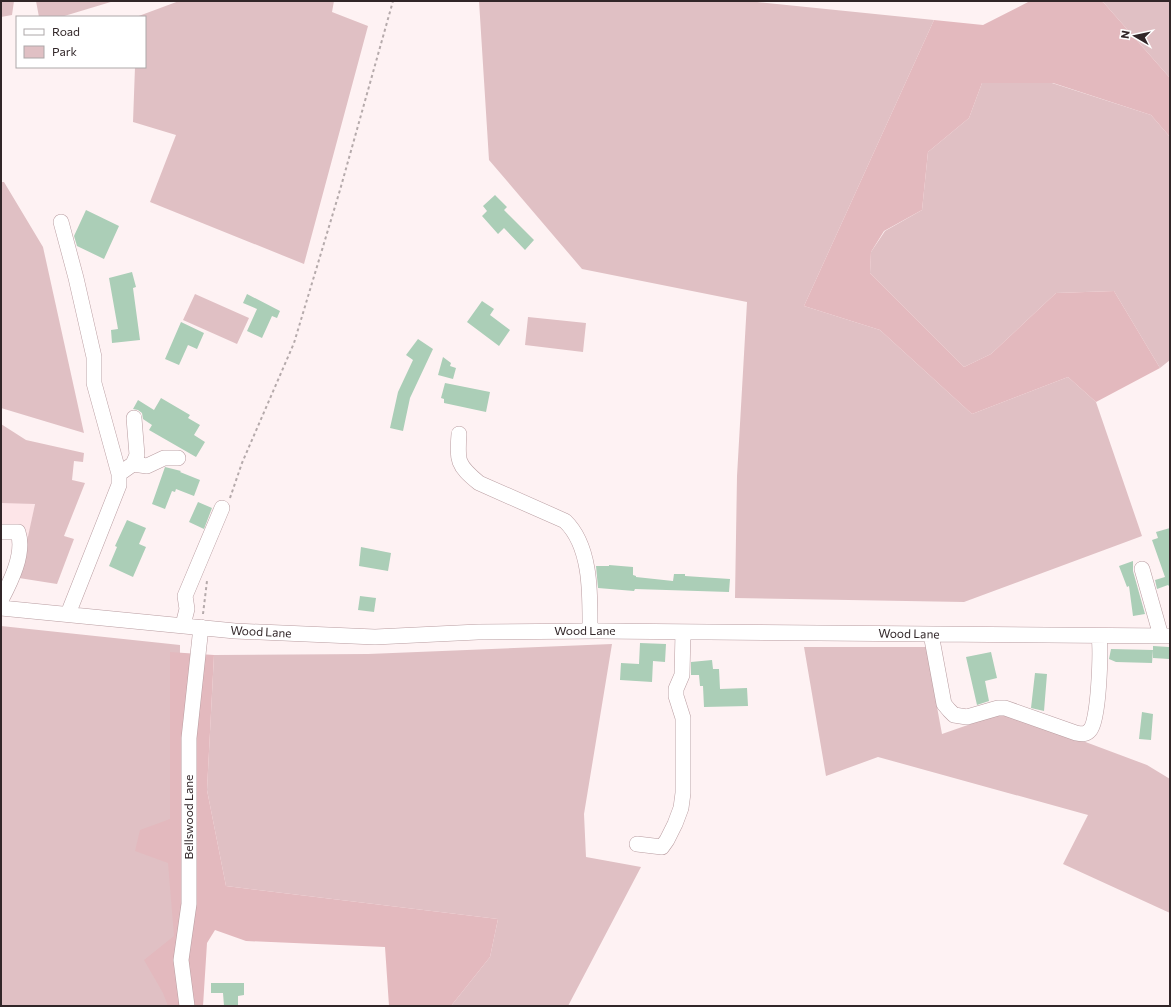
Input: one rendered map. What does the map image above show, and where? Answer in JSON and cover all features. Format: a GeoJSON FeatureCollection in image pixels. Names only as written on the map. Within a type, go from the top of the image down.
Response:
{"type":"FeatureCollection","features":[{"type":"Feature","properties":{"kind":"street"},"geometry":{"type":"LineString","coordinates":[[61,222],[76,278],[94,357],[94,383],[119,474],[119,485],[68,614]]}},
{"type":"Feature","properties":{"kind":"street"},"geometry":{"type":"LineString","coordinates":[[119,474],[133,464],[137,455],[134,418]]}},
{"type":"Feature","properties":{"kind":"street"},"geometry":{"type":"LineString","coordinates":[[459,434],[457,458],[464,470],[479,483],[565,520],[573,528],[586,564],[590,600],[590,631]]}},
{"type":"Feature","properties":{"kind":"street"},"geometry":{"type":"LineString","coordinates":[[133,464],[147,466],[164,458],[178,458]]}},
{"type":"Feature","properties":{"kind":"street"},"geometry":{"type":"LineString","coordinates":[[182,625],[187,609],[185,596],[226,503]]}},
{"type":"Feature","properties":{"kind":"street"},"geometry":{"type":"LineString","coordinates":[[1,532],[18,532],[21,542],[20,554],[1,600]]}},
{"type":"Feature","properties":{"kind":"street"},"geometry":{"type":"LineString","coordinates":[[1142,569],[1166,636]]}},
{"type":"Feature","properties":{"kind":"street","name":"Wood Lane"},"geometry":{"type":"LineString","coordinates":[[1,608],[265,633],[375,637],[478,632],[590,631],[1166,636]]}},
{"type":"Feature","properties":{"kind":"street","name":"Bellswood Lane"},"geometry":{"type":"LineString","coordinates":[[187,1006],[181,960],[189,904],[189,738],[201,627]]}},
{"type":"Feature","properties":{"kind":"street"},"geometry":{"type":"LineString","coordinates":[[637,844],[662,847],[668,840],[681,808],[683,793],[683,718],[676,696],[676,689],[682,675],[682,632]]}},
{"type":"Feature","properties":{"kind":"street"},"geometry":{"type":"LineString","coordinates":[[931,634],[944,704],[954,715],[967,717],[998,708],[1005,708],[1076,733],[1084,734],[1089,732],[1095,717],[1100,661],[1099,636]]}},
{"type":"Feature","properties":{"kind":"path"},"geometry":{"type":"LineString","coordinates":[[226,503],[242,462],[294,343],[340,190],[393,1]]}},
{"type":"Feature","properties":{"kind":"path"},"geometry":{"type":"LineString","coordinates":[[201,627],[207,580]]}},
{"type":"Feature","properties":{"kind":"shaded area"},"geometry":{"type":"Polygon","coordinates":[[[1030,1],[1101,1],[1104,3],[1170,78],[1170,137],[1151,115],[1053,83],[982,83],[969,118],[928,152],[922,210],[884,231],[871,252],[870,273],[964,367],[991,354],[1056,293],[1114,291],[1160,368],[1096,402],[1068,377],[972,414],[880,330],[804,306],[934,20],[983,25],[1030,1]]]}},
{"type":"Feature","properties":{"kind":"shaded area"},"geometry":{"type":"Polygon","coordinates":[[[1,503],[35,503],[28,540],[1,539],[1,503]]]}},
{"type":"Feature","properties":{"kind":"shaded area"},"geometry":{"type":"Polygon","coordinates":[[[170,652],[214,655],[207,790],[226,886],[498,919],[490,957],[451,1006],[389,1006],[385,947],[246,941],[215,930],[207,943],[203,1006],[168,1006],[163,993],[144,960],[174,936],[168,863],[135,851],[140,830],[170,819],[170,652]]]}},
{"type":"Feature","properties":{"kind":"green space"},"geometry":{"type":"Polygon","coordinates":[[[1,1],[14,1],[12,15],[1,17],[1,1]]]}},
{"type":"Feature","properties":{"kind":"green space"},"geometry":{"type":"Polygon","coordinates":[[[36,1],[114,1],[64,16],[39,16],[36,1]]]}},
{"type":"Feature","properties":{"kind":"green space"},"geometry":{"type":"Polygon","coordinates":[[[179,1],[334,1],[332,12],[368,26],[304,264],[150,202],[176,135],[133,122],[135,68],[146,68],[146,16],[139,16],[179,1]]]}},
{"type":"Feature","properties":{"kind":"green space"},"geometry":{"type":"Polygon","coordinates":[[[479,1],[748,1],[934,20],[804,306],[880,330],[972,414],[1068,377],[1096,402],[1142,536],[964,602],[735,598],[737,476],[747,302],[582,269],[489,160],[479,1]]]}},
{"type":"Feature","properties":{"kind":"green space"},"geometry":{"type":"Polygon","coordinates":[[[1101,1],[1170,1],[1170,78],[1104,3],[1101,1]]]}},
{"type":"Feature","properties":{"kind":"green space"},"geometry":{"type":"Polygon","coordinates":[[[982,83],[1052,83],[1151,115],[1170,137],[1170,360],[1160,368],[1114,291],[1056,293],[991,354],[964,367],[870,273],[871,252],[885,231],[922,210],[928,152],[969,118],[982,83]]]}},
{"type":"Feature","properties":{"kind":"green space"},"geometry":{"type":"Polygon","coordinates":[[[1,182],[4,182],[43,247],[84,433],[1,408],[1,182]]]}},
{"type":"Feature","properties":{"kind":"green space"},"geometry":{"type":"Polygon","coordinates":[[[195,294],[249,318],[237,344],[183,320],[195,294]]]}},
{"type":"Feature","properties":{"kind":"green space"},"geometry":{"type":"Polygon","coordinates":[[[528,317],[586,323],[583,352],[525,345],[528,317]]]}},
{"type":"Feature","properties":{"kind":"green space"},"geometry":{"type":"Polygon","coordinates":[[[1,424],[26,440],[84,453],[83,462],[74,461],[72,480],[85,483],[64,536],[74,539],[57,584],[19,578],[35,504],[1,503],[1,424]]]}},
{"type":"Feature","properties":{"kind":"green space"},"geometry":{"type":"Polygon","coordinates":[[[1,626],[180,645],[178,1006],[1,1006],[1,626]]]}},
{"type":"Feature","properties":{"kind":"green space"},"geometry":{"type":"Polygon","coordinates":[[[612,644],[584,814],[586,857],[641,867],[568,1006],[451,1006],[490,957],[498,919],[226,886],[207,790],[214,655],[368,654],[612,644]]]}},
{"type":"Feature","properties":{"kind":"green space"},"geometry":{"type":"Polygon","coordinates":[[[804,647],[926,647],[942,734],[1005,712],[1147,765],[1170,779],[1170,913],[1063,864],[1088,815],[878,757],[826,776],[804,647]]]}},
{"type":"Feature","properties":{"kind":"building"},"geometry":{"type":"Polygon","coordinates":[[[495,195],[507,207],[504,210],[534,240],[525,250],[504,228],[498,234],[482,216],[487,211],[483,206],[495,195]]]}},
{"type":"Feature","properties":{"kind":"building"},"geometry":{"type":"Polygon","coordinates":[[[86,210],[119,226],[104,259],[77,246],[74,236],[86,210]]]}},
{"type":"Feature","properties":{"kind":"building"},"geometry":{"type":"Polygon","coordinates":[[[132,272],[136,287],[133,288],[140,340],[112,343],[111,330],[118,329],[109,278],[132,272]]]}},
{"type":"Feature","properties":{"kind":"building"},"geometry":{"type":"Polygon","coordinates":[[[247,294],[280,311],[277,318],[272,316],[262,338],[247,331],[257,309],[243,303],[247,294]]]}},
{"type":"Feature","properties":{"kind":"building"},"geometry":{"type":"Polygon","coordinates":[[[482,301],[494,309],[490,315],[510,330],[499,346],[467,322],[482,301]]]}},
{"type":"Feature","properties":{"kind":"building"},"geometry":{"type":"Polygon","coordinates":[[[181,322],[204,333],[197,349],[188,345],[179,365],[165,359],[181,322]]]}},
{"type":"Feature","properties":{"kind":"building"},"geometry":{"type":"Polygon","coordinates":[[[418,339],[433,349],[410,398],[403,431],[390,428],[398,392],[413,360],[406,355],[418,339]]]}},
{"type":"Feature","properties":{"kind":"building"},"geometry":{"type":"Polygon","coordinates":[[[443,357],[451,363],[450,366],[456,368],[453,379],[438,375],[443,357]]]}},
{"type":"Feature","properties":{"kind":"building"},"geometry":{"type":"Polygon","coordinates":[[[445,383],[490,392],[486,412],[444,403],[444,399],[441,398],[445,383]]]}},
{"type":"Feature","properties":{"kind":"building"},"geometry":{"type":"Polygon","coordinates":[[[161,398],[190,415],[188,418],[200,425],[194,435],[205,442],[196,457],[149,430],[152,425],[143,419],[142,413],[133,409],[138,400],[154,410],[161,398]]]}},
{"type":"Feature","properties":{"kind":"building"},"geometry":{"type":"Polygon","coordinates":[[[165,467],[181,471],[180,472],[200,480],[194,496],[176,489],[175,492],[172,491],[165,509],[152,504],[165,467]]]}},
{"type":"Feature","properties":{"kind":"building"},"geometry":{"type":"Polygon","coordinates":[[[198,502],[212,508],[204,529],[189,522],[198,502]]]}},
{"type":"Feature","properties":{"kind":"building"},"geometry":{"type":"Polygon","coordinates":[[[127,520],[146,528],[139,544],[146,547],[133,577],[109,566],[117,547],[115,546],[127,520]]]}},
{"type":"Feature","properties":{"kind":"building"},"geometry":{"type":"Polygon","coordinates":[[[1170,528],[1170,587],[1168,585],[1157,589],[1155,580],[1165,577],[1152,540],[1158,538],[1156,532],[1170,528]]]}},
{"type":"Feature","properties":{"kind":"building"},"geometry":{"type":"Polygon","coordinates":[[[361,547],[391,553],[388,571],[359,566],[361,547]]]}},
{"type":"Feature","properties":{"kind":"building"},"geometry":{"type":"Polygon","coordinates":[[[1133,561],[1133,571],[1145,614],[1133,616],[1129,586],[1127,587],[1119,566],[1133,561]]]}},
{"type":"Feature","properties":{"kind":"building"},"geometry":{"type":"Polygon","coordinates":[[[609,565],[633,567],[633,575],[636,577],[673,581],[674,574],[685,574],[685,576],[730,579],[729,592],[635,589],[634,591],[598,588],[596,566],[609,565]]]}},
{"type":"Feature","properties":{"kind":"building"},"geometry":{"type":"Polygon","coordinates":[[[360,596],[376,598],[374,612],[358,610],[360,596]]]}},
{"type":"Feature","properties":{"kind":"building"},"geometry":{"type":"Polygon","coordinates":[[[640,643],[666,644],[665,662],[653,661],[652,682],[620,680],[621,663],[639,664],[640,643]]]}},
{"type":"Feature","properties":{"kind":"building"},"geometry":{"type":"Polygon","coordinates":[[[1153,646],[1169,647],[1169,659],[1153,658],[1153,646]]]}},
{"type":"Feature","properties":{"kind":"building"},"geometry":{"type":"Polygon","coordinates":[[[1111,649],[1153,650],[1152,663],[1116,662],[1109,659],[1111,649]]]}},
{"type":"Feature","properties":{"kind":"building"},"geometry":{"type":"Polygon","coordinates":[[[991,652],[997,678],[985,681],[989,701],[977,705],[966,657],[991,652]]]}},
{"type":"Feature","properties":{"kind":"building"},"geometry":{"type":"Polygon","coordinates":[[[712,660],[713,669],[719,669],[720,689],[747,688],[748,706],[704,707],[703,686],[700,686],[699,675],[691,675],[691,662],[712,660]]]}},
{"type":"Feature","properties":{"kind":"building"},"geometry":{"type":"Polygon","coordinates":[[[1035,673],[1047,674],[1044,711],[1031,708],[1035,673]]]}},
{"type":"Feature","properties":{"kind":"building"},"geometry":{"type":"Polygon","coordinates":[[[1142,712],[1153,714],[1151,740],[1139,739],[1142,712]]]}},
{"type":"Feature","properties":{"kind":"building"},"geometry":{"type":"Polygon","coordinates":[[[211,983],[244,983],[244,995],[238,996],[238,1006],[224,1006],[223,993],[211,993],[211,983]]]}}]}
